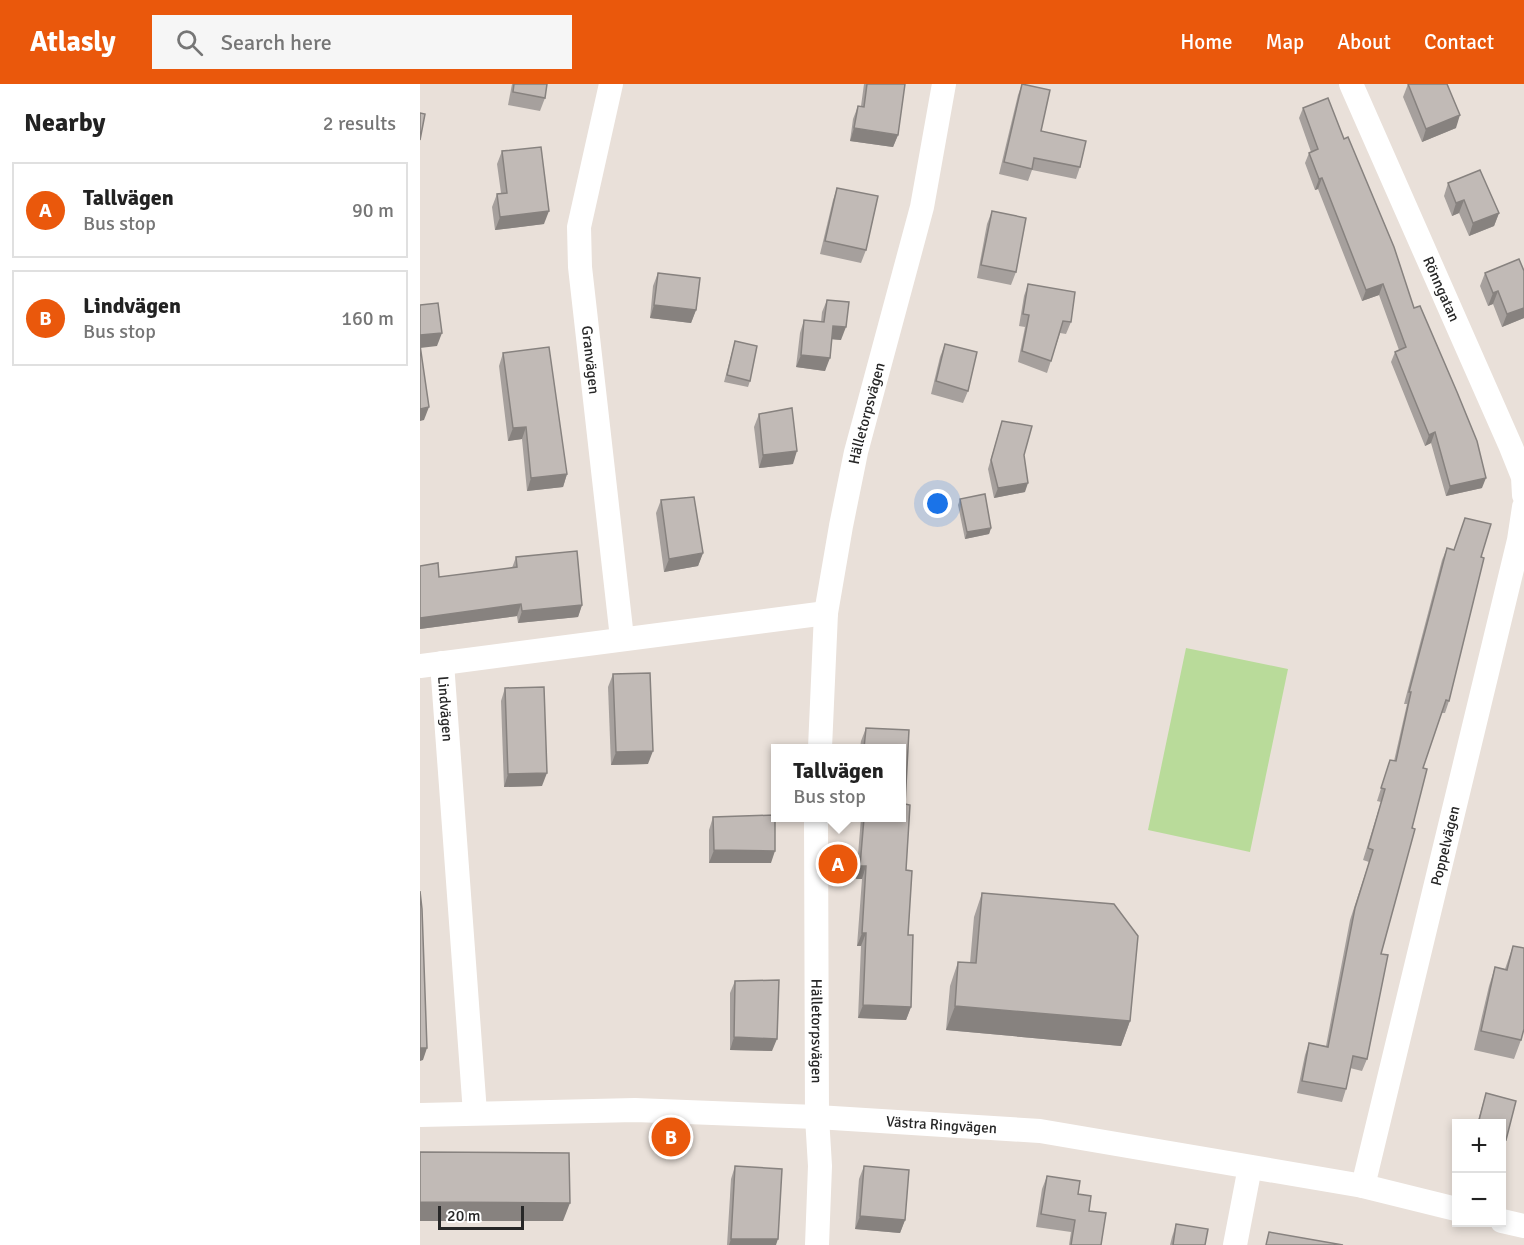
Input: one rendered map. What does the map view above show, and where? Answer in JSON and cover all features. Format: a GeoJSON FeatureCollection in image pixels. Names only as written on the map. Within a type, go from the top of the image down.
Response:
{"type":"FeatureCollection","features":[{"type":"Feature","properties":{"kind":"street","name":"Granvägen"},"geometry":{"type":"LineString","coordinates":[[611,84],[579,227],[582,279],[622,638]]}},
{"type":"Feature","properties":{"kind":"street","name":"Hälletorpsvägen"},"geometry":{"type":"LineString","coordinates":[[820,744],[826,613],[856,452],[919,219],[944,84]]}},
{"type":"Feature","properties":{"kind":"street","name":"Rönngatan"},"geometry":{"type":"LineString","coordinates":[[1351,84],[1511,447],[1522,477],[1524,495]]}},
{"type":"Feature","properties":{"kind":"street","name":"Poppelvägen"},"geometry":{"type":"LineString","coordinates":[[1363,1186],[1516,552],[1524,507]]}},
{"type":"Feature","properties":{"kind":"street"},"geometry":{"type":"LineString","coordinates":[[431,664],[826,613]]}},
{"type":"Feature","properties":{"kind":"street","name":"Lindvägen"},"geometry":{"type":"LineString","coordinates":[[431,664],[475,1113]]}},
{"type":"Feature","properties":{"kind":"street","name":"Hälletorpsvägen"},"geometry":{"type":"LineString","coordinates":[[816,822],[817,1117],[820,1166],[817,1245]]}},
{"type":"Feature","properties":{"kind":"street","name":"Västra Ringvägen"},"geometry":{"type":"LineString","coordinates":[[420,1115],[635,1110],[817,1117],[1040,1131],[1363,1186],[1452,1208]]}},
{"type":"Feature","properties":{"kind":"street"},"geometry":{"type":"LineString","coordinates":[[1235,1245],[1250,1167]]}},
{"type":"Feature","properties":{"kind":"street"},"geometry":{"type":"LineString","coordinates":[[1506,1222],[1524,1226]]}},
{"type":"Feature","properties":{"kind":"green space"},"geometry":{"type":"Polygon","coordinates":[[[1186,648],[1288,669],[1250,852],[1148,830],[1186,648]]]}},
{"type":"Feature","properties":{"kind":"building"},"geometry":{"type":"Polygon","coordinates":[[[514,84],[547,84],[545,98],[513,92],[514,84]]]}},
{"type":"Feature","properties":{"kind":"building"},"geometry":{"type":"Polygon","coordinates":[[[867,84],[905,84],[898,135],[854,128],[858,106],[864,107],[867,84]]]}},
{"type":"Feature","properties":{"kind":"building"},"geometry":{"type":"Polygon","coordinates":[[[1022,84],[1050,90],[1041,131],[1086,141],[1080,167],[1034,158],[1032,169],[1004,162],[1022,84]]]}},
{"type":"Feature","properties":{"kind":"building"},"geometry":{"type":"Polygon","coordinates":[[[1408,84],[1447,84],[1460,115],[1426,129],[1408,84]]]}},
{"type":"Feature","properties":{"kind":"building"},"geometry":{"type":"Polygon","coordinates":[[[1328,98],[1344,139],[1348,137],[1394,247],[1414,308],[1420,306],[1457,392],[1477,441],[1486,478],[1450,486],[1435,432],[1429,435],[1395,352],[1406,347],[1383,284],[1366,290],[1322,178],[1319,179],[1309,153],[1318,149],[1303,108],[1328,98]]]}},
{"type":"Feature","properties":{"kind":"building"},"geometry":{"type":"Polygon","coordinates":[[[420,113],[425,114],[420,140],[420,113]]]}},
{"type":"Feature","properties":{"kind":"building"},"geometry":{"type":"Polygon","coordinates":[[[541,147],[549,211],[500,217],[497,194],[507,193],[502,151],[541,147]]]}},
{"type":"Feature","properties":{"kind":"building"},"geometry":{"type":"Polygon","coordinates":[[[1480,170],[1499,213],[1473,223],[1464,200],[1456,203],[1448,183],[1480,170]]]}},
{"type":"Feature","properties":{"kind":"building"},"geometry":{"type":"Polygon","coordinates":[[[837,188],[878,196],[866,250],[825,241],[837,188]]]}},
{"type":"Feature","properties":{"kind":"building"},"geometry":{"type":"Polygon","coordinates":[[[992,211],[1026,218],[1016,272],[981,265],[992,211]]]}},
{"type":"Feature","properties":{"kind":"building"},"geometry":{"type":"Polygon","coordinates":[[[1519,259],[1524,271],[1524,308],[1507,314],[1498,291],[1493,293],[1485,273],[1519,259]]]}},
{"type":"Feature","properties":{"kind":"building"},"geometry":{"type":"Polygon","coordinates":[[[658,273],[700,278],[696,310],[654,305],[658,273]]]}},
{"type":"Feature","properties":{"kind":"building"},"geometry":{"type":"Polygon","coordinates":[[[1028,284],[1075,292],[1071,322],[1063,321],[1051,361],[1022,351],[1029,315],[1023,314],[1028,284]]]}},
{"type":"Feature","properties":{"kind":"building"},"geometry":{"type":"Polygon","coordinates":[[[827,300],[849,302],[846,327],[833,326],[830,358],[801,355],[804,320],[824,322],[827,300]]]}},
{"type":"Feature","properties":{"kind":"building"},"geometry":{"type":"Polygon","coordinates":[[[438,303],[442,333],[420,335],[420,305],[438,303]]]}},
{"type":"Feature","properties":{"kind":"building"},"geometry":{"type":"Polygon","coordinates":[[[735,341],[757,346],[750,381],[727,375],[735,341]]]}},
{"type":"Feature","properties":{"kind":"building"},"geometry":{"type":"Polygon","coordinates":[[[945,344],[977,352],[968,391],[936,381],[945,344]]]}},
{"type":"Feature","properties":{"kind":"building"},"geometry":{"type":"Polygon","coordinates":[[[420,345],[429,407],[420,409],[420,345]]]}},
{"type":"Feature","properties":{"kind":"building"},"geometry":{"type":"Polygon","coordinates":[[[549,347],[567,474],[531,478],[526,427],[513,428],[503,353],[549,347]]]}},
{"type":"Feature","properties":{"kind":"building"},"geometry":{"type":"Polygon","coordinates":[[[792,408],[797,451],[763,455],[759,414],[792,408]]]}},
{"type":"Feature","properties":{"kind":"building"},"geometry":{"type":"Polygon","coordinates":[[[1002,421],[1032,426],[1024,455],[1028,483],[998,488],[991,460],[1002,421]]]}},
{"type":"Feature","properties":{"kind":"building"},"geometry":{"type":"Polygon","coordinates":[[[985,494],[991,528],[967,532],[960,499],[985,494]]]}},
{"type":"Feature","properties":{"kind":"building"},"geometry":{"type":"Polygon","coordinates":[[[694,497],[703,553],[669,559],[661,500],[694,497]]]}},
{"type":"Feature","properties":{"kind":"building"},"geometry":{"type":"Polygon","coordinates":[[[1465,518],[1491,524],[1481,557],[1484,558],[1449,701],[1446,700],[1423,768],[1427,769],[1412,828],[1415,829],[1381,954],[1388,955],[1367,1059],[1353,1056],[1346,1089],[1302,1081],[1309,1043],[1328,1047],[1355,908],[1373,850],[1368,848],[1385,789],[1381,788],[1390,760],[1396,761],[1411,692],[1409,692],[1447,548],[1454,550],[1465,518]]]}},
{"type":"Feature","properties":{"kind":"building"},"geometry":{"type":"Polygon","coordinates":[[[577,551],[582,605],[522,611],[521,604],[420,618],[420,566],[438,563],[439,577],[517,567],[516,557],[577,551]]]}},
{"type":"Feature","properties":{"kind":"building"},"geometry":{"type":"Polygon","coordinates":[[[650,673],[653,751],[616,752],[613,674],[650,673]]]}},
{"type":"Feature","properties":{"kind":"building"},"geometry":{"type":"Polygon","coordinates":[[[544,687],[547,773],[508,774],[505,688],[544,687]]]}},
{"type":"Feature","properties":{"kind":"building"},"geometry":{"type":"Polygon","coordinates":[[[866,728],[909,730],[906,786],[906,744],[864,744],[866,728]]]}},
{"type":"Feature","properties":{"kind":"building"},"geometry":{"type":"Polygon","coordinates":[[[906,804],[910,805],[906,870],[912,871],[908,935],[913,935],[911,1007],[863,1005],[866,933],[862,933],[866,866],[860,866],[864,822],[906,822],[906,804]]]}},
{"type":"Feature","properties":{"kind":"building"},"geometry":{"type":"Polygon","coordinates":[[[771,815],[771,822],[775,822],[775,851],[714,850],[713,817],[771,815]]]}},
{"type":"Feature","properties":{"kind":"building"},"geometry":{"type":"Polygon","coordinates":[[[420,891],[422,909],[427,1048],[420,1048],[420,891]]]}},
{"type":"Feature","properties":{"kind":"building"},"geometry":{"type":"Polygon","coordinates":[[[982,893],[1114,904],[1138,936],[1130,1021],[955,1006],[958,962],[976,963],[982,893]]]}},
{"type":"Feature","properties":{"kind":"building"},"geometry":{"type":"Polygon","coordinates":[[[1513,946],[1524,948],[1524,1029],[1521,1040],[1481,1031],[1495,967],[1507,970],[1513,946]]]}},
{"type":"Feature","properties":{"kind":"building"},"geometry":{"type":"Polygon","coordinates":[[[779,980],[777,1039],[734,1037],[735,981],[779,980]]]}},
{"type":"Feature","properties":{"kind":"building"},"geometry":{"type":"Polygon","coordinates":[[[1486,1093],[1516,1101],[1506,1140],[1506,1119],[1479,1119],[1486,1093]]]}},
{"type":"Feature","properties":{"kind":"building"},"geometry":{"type":"Polygon","coordinates":[[[420,1152],[569,1153],[570,1203],[420,1202],[420,1152]]]}},
{"type":"Feature","properties":{"kind":"building"},"geometry":{"type":"Polygon","coordinates":[[[735,1166],[782,1169],[778,1239],[731,1239],[735,1166]]]}},
{"type":"Feature","properties":{"kind":"building"},"geometry":{"type":"Polygon","coordinates":[[[864,1166],[909,1170],[905,1220],[860,1216],[864,1166]]]}},
{"type":"Feature","properties":{"kind":"building"},"geometry":{"type":"Polygon","coordinates":[[[1047,1176],[1080,1181],[1078,1194],[1091,1196],[1089,1211],[1106,1213],[1101,1245],[1071,1245],[1075,1220],[1041,1214],[1047,1176]]]}},
{"type":"Feature","properties":{"kind":"building"},"geometry":{"type":"Polygon","coordinates":[[[1176,1224],[1208,1229],[1205,1245],[1173,1245],[1176,1224]]]}},
{"type":"Feature","properties":{"kind":"building"},"geometry":{"type":"Polygon","coordinates":[[[1269,1232],[1343,1245],[1266,1245],[1269,1232]]]}},
{"type":"Feature","properties":{"kind":"place","name":"Tallvägen"},"geometry":{"type":"Point","coordinates":[838,864]}},
{"type":"Feature","properties":{"kind":"place","name":"Lindvägen"},"geometry":{"type":"Point","coordinates":[671,1137]}}]}
